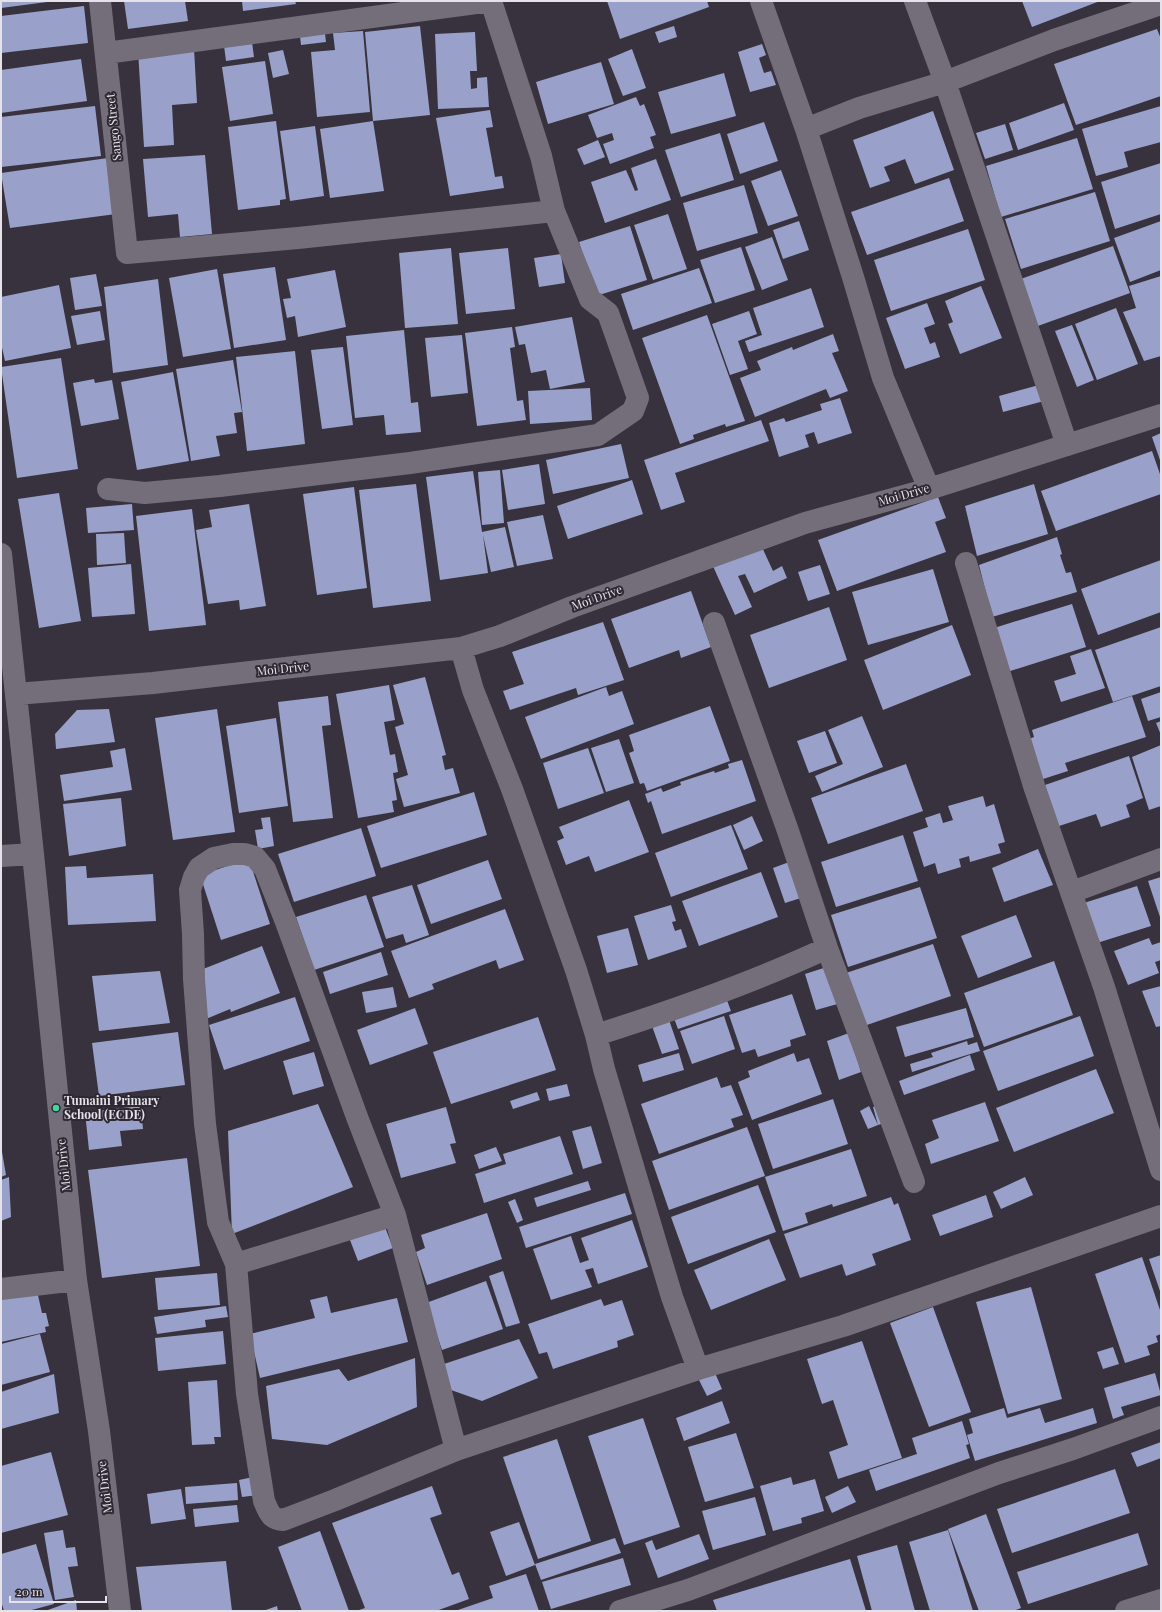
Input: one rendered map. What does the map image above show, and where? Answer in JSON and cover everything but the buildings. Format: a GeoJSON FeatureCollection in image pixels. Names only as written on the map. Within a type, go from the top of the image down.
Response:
{"type":"FeatureCollection","features":[{"type":"Feature","properties":{"kind":"street","name":"Sango Street"},"geometry":{"type":"LineString","coordinates":[[100,1],[127,253],[298,238],[554,211]]}},
{"type":"Feature","properties":{"kind":"street"},"geometry":{"type":"LineString","coordinates":[[106,53],[491,1],[541,156],[554,211],[590,299],[608,313],[638,398],[633,411],[598,435],[410,463],[220,486],[145,493],[108,489]]}},
{"type":"Feature","properties":{"kind":"street"},"geometry":{"type":"LineString","coordinates":[[760,1],[806,129],[883,378],[929,489]]}},
{"type":"Feature","properties":{"kind":"street"},"geometry":{"type":"LineString","coordinates":[[915,1],[945,82],[1067,445]]}},
{"type":"Feature","properties":{"kind":"street"},"geometry":{"type":"LineString","coordinates":[[806,129],[859,108],[945,82],[1054,40],[1161,4]]}},
{"type":"Feature","properties":{"kind":"street","name":"Moi Drive"},"geometry":{"type":"LineString","coordinates":[[16,694],[153,683],[461,648],[500,636],[580,605],[805,523],[929,489],[1161,415]]}},
{"type":"Feature","properties":{"kind":"street","name":"Moi Drive"},"geometry":{"type":"LineString","coordinates":[[1,554],[6,655],[16,694],[76,1280],[99,1431],[120,1611]]}},
{"type":"Feature","properties":{"kind":"street"},"geometry":{"type":"LineString","coordinates":[[966,563],[1035,789],[1104,987],[1161,1170]]}},
{"type":"Feature","properties":{"kind":"street"},"geometry":{"type":"LineString","coordinates":[[714,623],[827,948],[914,1182]]}},
{"type":"Feature","properties":{"kind":"street"},"geometry":{"type":"LineString","coordinates":[[461,648],[473,690],[512,789],[576,970],[672,1297],[698,1368]]}},
{"type":"Feature","properties":{"kind":"street"},"geometry":{"type":"LineString","coordinates":[[1,856],[33,854]]}},
{"type":"Feature","properties":{"kind":"street"},"geometry":{"type":"LineString","coordinates":[[456,1450],[396,1215],[357,1117],[286,922],[265,869],[255,857],[245,854],[233,854],[214,858],[199,868],[194,877],[190,890],[194,979],[205,1124],[218,1222],[236,1264],[247,1394],[264,1501],[269,1513],[276,1519],[283,1520],[456,1450],[698,1368],[842,1326],[1161,1216]]}},
{"type":"Feature","properties":{"kind":"street"},"geometry":{"type":"LineString","coordinates":[[1072,892],[1161,859]]}},
{"type":"Feature","properties":{"kind":"street"},"geometry":{"type":"LineString","coordinates":[[596,1035],[690,1005],[784,968],[827,948]]}},
{"type":"Feature","properties":{"kind":"street"},"geometry":{"type":"LineString","coordinates":[[236,1264],[396,1215]]}},
{"type":"Feature","properties":{"kind":"street"},"geometry":{"type":"LineString","coordinates":[[1,1289],[76,1280]]}},
{"type":"Feature","properties":{"kind":"street"},"geometry":{"type":"LineString","coordinates":[[620,1611],[688,1590],[999,1473],[1073,1449],[1161,1417]]}},
{"type":"Feature","properties":{"kind":"street"},"geometry":{"type":"LineString","coordinates":[[1126,1611],[1161,1600]]}},
{"type":"Feature","properties":{"kind":"place","name":"Tumaini Primary School (ECDE)"},"geometry":{"type":"Point","coordinates":[56,1108]}}]}
